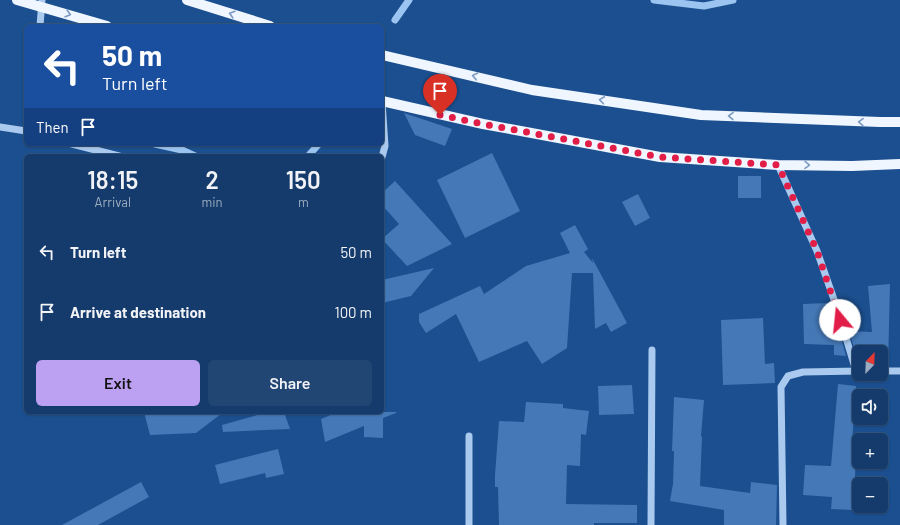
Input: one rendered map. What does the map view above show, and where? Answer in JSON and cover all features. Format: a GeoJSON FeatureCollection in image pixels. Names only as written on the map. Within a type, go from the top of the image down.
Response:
{"type":"FeatureCollection","features":[{"type":"Feature","properties":{"kind":"main road"},"geometry":{"type":"LineString","coordinates":[[17,0],[42,3],[101,24]]}},
{"type":"Feature","properties":{"kind":"main road"},"geometry":{"type":"LineString","coordinates":[[187,0],[264,24]]}},
{"type":"Feature","properties":{"kind":"main road"},"geometry":{"type":"LineString","coordinates":[[384,55],[532,90],[701,115],[900,122]]}},
{"type":"Feature","properties":{"kind":"main road"},"geometry":{"type":"LineString","coordinates":[[384,101],[483,124],[660,157],[778,165],[852,166],[900,164]]}},
{"type":"Feature","properties":{"kind":"street"},"geometry":{"type":"LineString","coordinates":[[40,24],[42,3]]}},
{"type":"Feature","properties":{"kind":"street"},"geometry":{"type":"LineString","coordinates":[[0,127],[24,132]]}},
{"type":"Feature","properties":{"kind":"street"},"geometry":{"type":"LineString","coordinates":[[383,154],[385,146],[384,131]]}},
{"type":"Feature","properties":{"kind":"street"},"geometry":{"type":"LineString","coordinates":[[80,146],[111,154]]}},
{"type":"Feature","properties":{"kind":"street"},"geometry":{"type":"LineString","coordinates":[[778,165],[817,251],[852,355]]}},
{"type":"Feature","properties":{"kind":"street"},"geometry":{"type":"LineString","coordinates":[[651,525],[652,350]]}},
{"type":"Feature","properties":{"kind":"street"},"geometry":{"type":"LineString","coordinates":[[783,525],[781,387],[788,376],[803,372],[852,371]]}},
{"type":"Feature","properties":{"kind":"street"},"geometry":{"type":"LineString","coordinates":[[888,371],[900,371]]}},
{"type":"Feature","properties":{"kind":"street"},"geometry":{"type":"LineString","coordinates":[[469,436],[469,525]]}},
{"type":"Feature","properties":{"kind":"building"},"geometry":{"type":"Polygon","coordinates":[[[404,113],[452,129],[445,146],[415,135],[404,113]]]}},
{"type":"Feature","properties":{"kind":"building"},"geometry":{"type":"Polygon","coordinates":[[[492,153],[520,211],[465,238],[437,180],[492,153]]]}},
{"type":"Feature","properties":{"kind":"building"},"geometry":{"type":"Polygon","coordinates":[[[738,176],[761,176],[761,198],[738,198],[738,176]]]}},
{"type":"Feature","properties":{"kind":"building"},"geometry":{"type":"Polygon","coordinates":[[[395,181],[452,244],[407,266],[384,241],[384,237],[399,224],[384,207],[384,191],[395,181]]]}},
{"type":"Feature","properties":{"kind":"building"},"geometry":{"type":"Polygon","coordinates":[[[638,194],[650,218],[635,226],[622,202],[638,194]]]}},
{"type":"Feature","properties":{"kind":"building"},"geometry":{"type":"Polygon","coordinates":[[[575,225],[588,249],[584,252],[593,263],[592,258],[627,323],[611,332],[606,323],[595,329],[593,273],[572,273],[567,348],[542,364],[527,341],[479,362],[456,314],[426,333],[419,322],[419,314],[480,286],[484,294],[526,266],[570,253],[560,233],[575,225]]]}},
{"type":"Feature","properties":{"kind":"building"},"geometry":{"type":"Polygon","coordinates":[[[434,268],[411,296],[384,303],[384,280],[434,268]]]}},
{"type":"Feature","properties":{"kind":"building"},"geometry":{"type":"Polygon","coordinates":[[[890,284],[888,366],[888,345],[853,345],[849,331],[872,332],[868,286],[890,284]]]}},
{"type":"Feature","properties":{"kind":"building"},"geometry":{"type":"Polygon","coordinates":[[[830,303],[836,322],[837,331],[839,331],[846,356],[834,355],[834,345],[804,344],[803,304],[830,303]]]}},
{"type":"Feature","properties":{"kind":"building"},"geometry":{"type":"Polygon","coordinates":[[[763,318],[765,364],[774,363],[775,383],[723,385],[721,320],[763,318]]]}},
{"type":"Feature","properties":{"kind":"building"},"geometry":{"type":"Polygon","coordinates":[[[838,384],[856,386],[856,389],[852,389],[852,425],[853,425],[851,457],[852,469],[855,469],[855,477],[852,477],[852,510],[831,509],[832,497],[803,495],[805,465],[831,466],[838,384]]]}},
{"type":"Feature","properties":{"kind":"building"},"geometry":{"type":"Polygon","coordinates":[[[632,385],[634,414],[599,415],[598,386],[632,385]]]}},
{"type":"Feature","properties":{"kind":"building"},"geometry":{"type":"Polygon","coordinates":[[[674,397],[704,400],[701,436],[700,486],[750,493],[751,482],[777,485],[776,525],[724,525],[724,510],[670,501],[673,484],[674,451],[672,451],[674,397]]]}},
{"type":"Feature","properties":{"kind":"building"},"geometry":{"type":"Polygon","coordinates":[[[526,402],[563,404],[563,408],[589,411],[586,435],[581,434],[580,466],[567,465],[566,504],[637,505],[637,523],[594,523],[594,525],[499,525],[498,487],[495,487],[495,475],[499,421],[524,422],[526,402]]]}},
{"type":"Feature","properties":{"kind":"building"},"geometry":{"type":"Polygon","coordinates":[[[384,412],[396,412],[383,418],[383,438],[364,437],[364,426],[325,442],[321,419],[333,414],[384,414],[384,412]]]}},
{"type":"Feature","properties":{"kind":"building"},"geometry":{"type":"Polygon","coordinates":[[[145,414],[221,414],[196,433],[150,435],[145,414]]]}},
{"type":"Feature","properties":{"kind":"building"},"geometry":{"type":"Polygon","coordinates":[[[261,414],[285,414],[290,429],[223,432],[222,425],[261,414]]]}},
{"type":"Feature","properties":{"kind":"building"},"geometry":{"type":"Polygon","coordinates":[[[278,449],[284,474],[266,478],[265,473],[220,484],[215,465],[278,449]]]}},
{"type":"Feature","properties":{"kind":"building"},"geometry":{"type":"Polygon","coordinates":[[[141,482],[149,497],[98,525],[62,525],[141,482]]]}},
{"type":"Feature","properties":{"kind":"waterway"},"geometry":{"type":"LineString","coordinates":[[395,20],[409,0]]}},
{"type":"Feature","properties":{"kind":"waterway"},"geometry":{"type":"LineString","coordinates":[[654,0],[704,6],[733,0]]}},
{"type":"Feature","properties":{"kind":"waterway"},"geometry":{"type":"LineString","coordinates":[[164,146],[182,150],[191,154]]}},
{"type":"Feature","properties":{"kind":"waterway"},"geometry":{"type":"LineString","coordinates":[[310,154],[317,146]]}},
{"type":"Feature","properties":{"kind":"route"},"geometry":{"type":"LineString","coordinates":[[440,115],[660,157],[778,165],[817,251],[840,320]]}}]}
